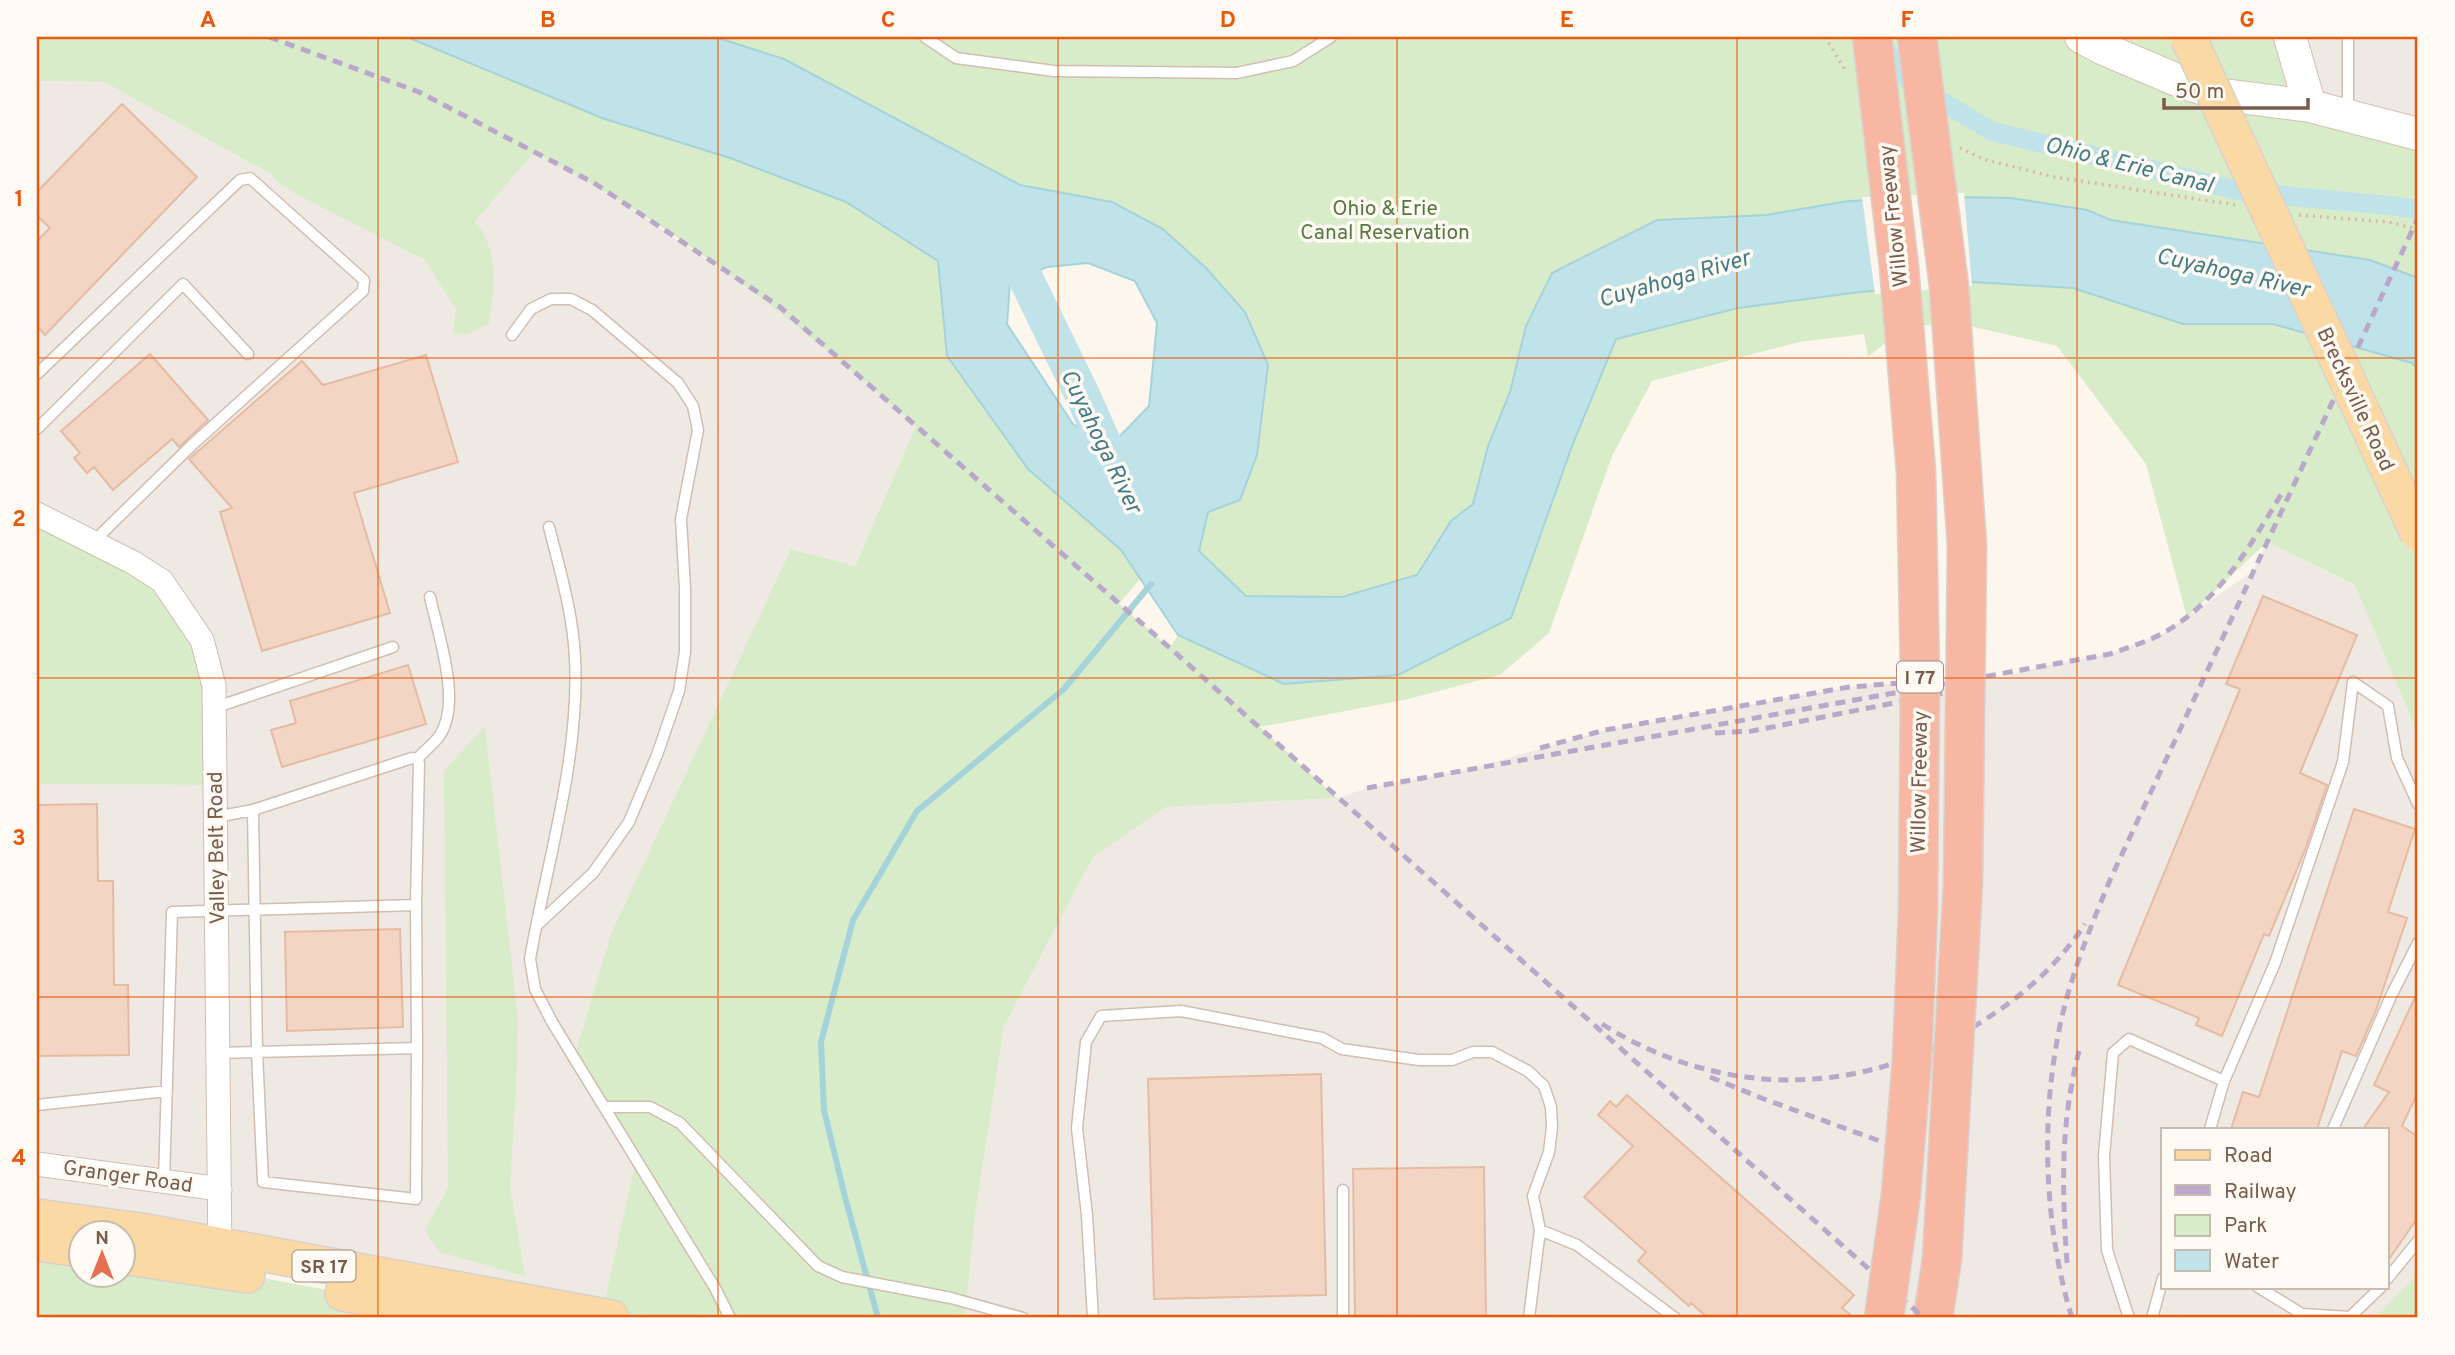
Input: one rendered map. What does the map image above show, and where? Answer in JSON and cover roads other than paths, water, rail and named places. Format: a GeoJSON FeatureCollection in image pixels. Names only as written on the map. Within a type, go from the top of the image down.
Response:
{"type":"FeatureCollection","features":[{"type":"Feature","properties":{"kind":"highway","name":"Willow Freeway"},"geometry":{"type":"LineString","coordinates":[[1872,37],[1899,267],[1916,471],[1920,673],[1918,911],[1912,1059],[1901,1194],[1884,1318]]}},
{"type":"Feature","properties":{"kind":"highway","name":"I 77"},"geometry":{"type":"LineString","coordinates":[[1917,37],[1948,286],[1967,546],[1963,884],[1950,1152],[1942,1259],[1934,1318]]}},
{"type":"Feature","properties":{"kind":"main road","name":"Brecksville Road"},"geometry":{"type":"LineString","coordinates":[[2188,37],[2418,533]]}},
{"type":"Feature","properties":{"kind":"main road","name":"SR 17"},"geometry":{"type":"LineString","coordinates":[[37,1217],[141,1231],[220,1258],[477,1318]]}},
{"type":"Feature","properties":{"kind":"main road"},"geometry":{"type":"LineString","coordinates":[[37,1243],[66,1247]]}},
{"type":"Feature","properties":{"kind":"main road","name":"SR 17"},"geometry":{"type":"LineString","coordinates":[[136,1256],[220,1258],[611,1318]]}},
{"type":"Feature","properties":{"kind":"street"},"geometry":{"type":"LineString","coordinates":[[2081,37],[2104,50],[2184,83],[2224,95],[2310,106],[2418,134]]}},
{"type":"Feature","properties":{"kind":"street"},"geometry":{"type":"LineString","coordinates":[[2290,37],[2310,106]]}},
{"type":"Feature","properties":{"kind":"street","name":"Valley Belt Road"},"geometry":{"type":"LineString","coordinates":[[37,514],[134,563],[162,582],[202,640],[214,686],[220,1258]]}},
{"type":"Feature","properties":{"kind":"street","name":"Granger Road"},"geometry":{"type":"LineString","coordinates":[[37,1164],[220,1189]]}},
{"type":"Feature","properties":{"kind":"lane"},"geometry":{"type":"LineString","coordinates":[[925,37],[956,58],[1054,71],[1237,73],[1293,61],[1331,37]]}},
{"type":"Feature","properties":{"kind":"lane"},"geometry":{"type":"LineString","coordinates":[[2348,37],[2348,117]]}},
{"type":"Feature","properties":{"kind":"lane"},"geometry":{"type":"LineString","coordinates":[[37,374],[240,180],[250,178],[364,281],[363,291],[193,444],[93,542]]}},
{"type":"Feature","properties":{"kind":"lane"},"geometry":{"type":"LineString","coordinates":[[37,429],[183,284],[248,354]]}},
{"type":"Feature","properties":{"kind":"lane"},"geometry":{"type":"LineString","coordinates":[[513,335],[531,309],[551,299],[571,299],[592,310],[678,383],[693,406],[698,430],[684,492],[681,519],[685,652],[679,691],[657,755],[629,822],[593,873],[536,925]]}},
{"type":"Feature","properties":{"kind":"lane"},"geometry":{"type":"LineString","coordinates":[[549,527],[568,601],[575,656],[576,705],[530,959],[536,989],[552,1022],[715,1288],[730,1318]]}},
{"type":"Feature","properties":{"kind":"lane"},"geometry":{"type":"LineString","coordinates":[[417,759],[439,737],[446,722],[449,705],[447,675],[430,597]]}},
{"type":"Feature","properties":{"kind":"lane"},"geometry":{"type":"LineString","coordinates":[[214,708],[393,647]]}},
{"type":"Feature","properties":{"kind":"lane"},"geometry":{"type":"LineString","coordinates":[[2210,1128],[2224,1081],[2275,963],[2343,762],[2353,682],[2388,706],[2397,758],[2418,804]]}},
{"type":"Feature","properties":{"kind":"lane"},"geometry":{"type":"LineString","coordinates":[[216,817],[253,810],[412,758],[417,759]]}},
{"type":"Feature","properties":{"kind":"lane"},"geometry":{"type":"LineString","coordinates":[[253,810],[262,1182],[416,1199],[417,759]]}},
{"type":"Feature","properties":{"kind":"lane"},"geometry":{"type":"LineString","coordinates":[[164,1181],[172,912],[416,905]]}},
{"type":"Feature","properties":{"kind":"lane"},"geometry":{"type":"LineString","coordinates":[[2333,1128],[2391,996],[2418,943]]}},
{"type":"Feature","properties":{"kind":"lane"},"geometry":{"type":"LineString","coordinates":[[1093,1318],[1087,1215],[1077,1128],[1086,1042],[1101,1016],[1181,1011],[1322,1038],[1342,1049],[1419,1060],[1452,1060],[1473,1052],[1492,1052],[1528,1071],[1544,1086],[1551,1107],[1552,1127],[1549,1152],[1534,1196],[1540,1230],[1529,1318]]}},
{"type":"Feature","properties":{"kind":"lane"},"geometry":{"type":"LineString","coordinates":[[2129,1318],[2107,1250],[2104,1156],[2113,1053],[2129,1039],[2224,1081]]}},
{"type":"Feature","properties":{"kind":"lane"},"geometry":{"type":"LineString","coordinates":[[218,1053],[417,1048]]}},
{"type":"Feature","properties":{"kind":"lane"},"geometry":{"type":"LineString","coordinates":[[37,1105],[167,1091]]}},
{"type":"Feature","properties":{"kind":"lane"},"geometry":{"type":"LineString","coordinates":[[605,1107],[650,1107],[680,1123],[818,1266],[842,1277],[951,1298],[1023,1318]]}},
{"type":"Feature","properties":{"kind":"lane"},"geometry":{"type":"LineString","coordinates":[[1343,1190],[1343,1318]]}},
{"type":"Feature","properties":{"kind":"lane"},"geometry":{"type":"LineString","coordinates":[[1540,1230],[1577,1245],[1675,1318]]}},
{"type":"Feature","properties":{"kind":"lane"},"geometry":{"type":"LineString","coordinates":[[2388,1278],[2418,1241]]}},
{"type":"Feature","properties":{"kind":"lane"},"geometry":{"type":"LineString","coordinates":[[2152,1318],[2161,1286]]}},
{"type":"Feature","properties":{"kind":"lane"},"geometry":{"type":"LineString","coordinates":[[2260,1288],[2302,1314],[2350,1317],[2380,1288]]}},
{"type":"Feature","properties":{"kind":"water"},"geometry":{"type":"Polygon","coordinates":[[[407,37],[715,37],[784,59],[1020,185],[1112,202],[1163,229],[1207,269],[1245,312],[1268,365],[1257,455],[1240,500],[1208,512],[1199,551],[1246,596],[1342,597],[1417,575],[1451,521],[1473,504],[1488,446],[1510,392],[1526,326],[1552,273],[1657,220],[1767,215],[1848,201],[2011,198],[2087,210],[2111,220],[2370,260],[2418,278],[2418,369],[2412,363],[2273,324],[2183,324],[2073,288],[1972,282],[1860,292],[1738,308],[1616,339],[1572,446],[1511,618],[1398,675],[1284,684],[1178,635],[1121,550],[1028,469],[947,356],[938,261],[846,202],[730,158],[602,118],[407,37]],[[1088,263],[1047,267],[1010,283],[1007,324],[1073,424],[1094,437],[1120,436],[1149,406],[1157,323],[1135,281],[1088,263]]]}},
{"type":"Feature","properties":{"kind":"waterway","name":"Ohio & Erie Canal"},"geometry":{"type":"LineString","coordinates":[[1880,42],[1909,81],[1991,131],[2244,192],[2418,210]]}},
{"type":"Feature","properties":{"kind":"waterway","name":"Cuyahoga River"},"geometry":{"type":"LineString","coordinates":[[999,239],[1009,244],[1121,481]]}},
{"type":"Feature","properties":{"kind":"waterway"},"geometry":{"type":"LineString","coordinates":[[878,1318],[824,1110],[821,1042],[853,920],[917,811],[1064,689],[1151,584]]}},
{"type":"Feature","properties":{"kind":"railway"},"geometry":{"type":"LineString","coordinates":[[269,37],[419,92],[594,183],[780,307],[1170,648],[1924,1318]]}},
{"type":"Feature","properties":{"kind":"railway"},"geometry":{"type":"LineString","coordinates":[[2072,1318],[2054,1238],[2048,1154],[2052,1070],[2059,1029],[2073,976],[2110,880],[2418,218]]}},
{"type":"Feature","properties":{"kind":"railway"},"geometry":{"type":"LineString","coordinates":[[1367,788],[2110,654],[2158,636],[2185,619],[2202,604],[2232,570],[2282,493]]}},
{"type":"Feature","properties":{"kind":"railway"},"geometry":{"type":"LineString","coordinates":[[1540,748],[1605,730],[1849,687],[1901,683]]}},
{"type":"Feature","properties":{"kind":"railway"},"geometry":{"type":"LineString","coordinates":[[1715,733],[1752,731],[1980,686]]}},
{"type":"Feature","properties":{"kind":"railway"},"geometry":{"type":"LineString","coordinates":[[1602,1024],[1647,1048],[1693,1066],[1740,1076],[1788,1080],[1835,1077],[1882,1067],[1928,1050],[1973,1027],[2035,982],[2062,955],[2085,924]]}},
{"type":"Feature","properties":{"kind":"railway"},"geometry":{"type":"LineString","coordinates":[[2067,1263],[2064,1157],[2068,1105],[2079,1051]]}},
{"type":"Feature","properties":{"kind":"railway"},"geometry":{"type":"LineString","coordinates":[[1710,1077],[1910,1152]]}},
{"type":"Feature","properties":{"kind":"park label","name":"Ohio & Erie Canal Reservation"},"geometry":{"type":"Point","coordinates":[1385,220]}}]}
